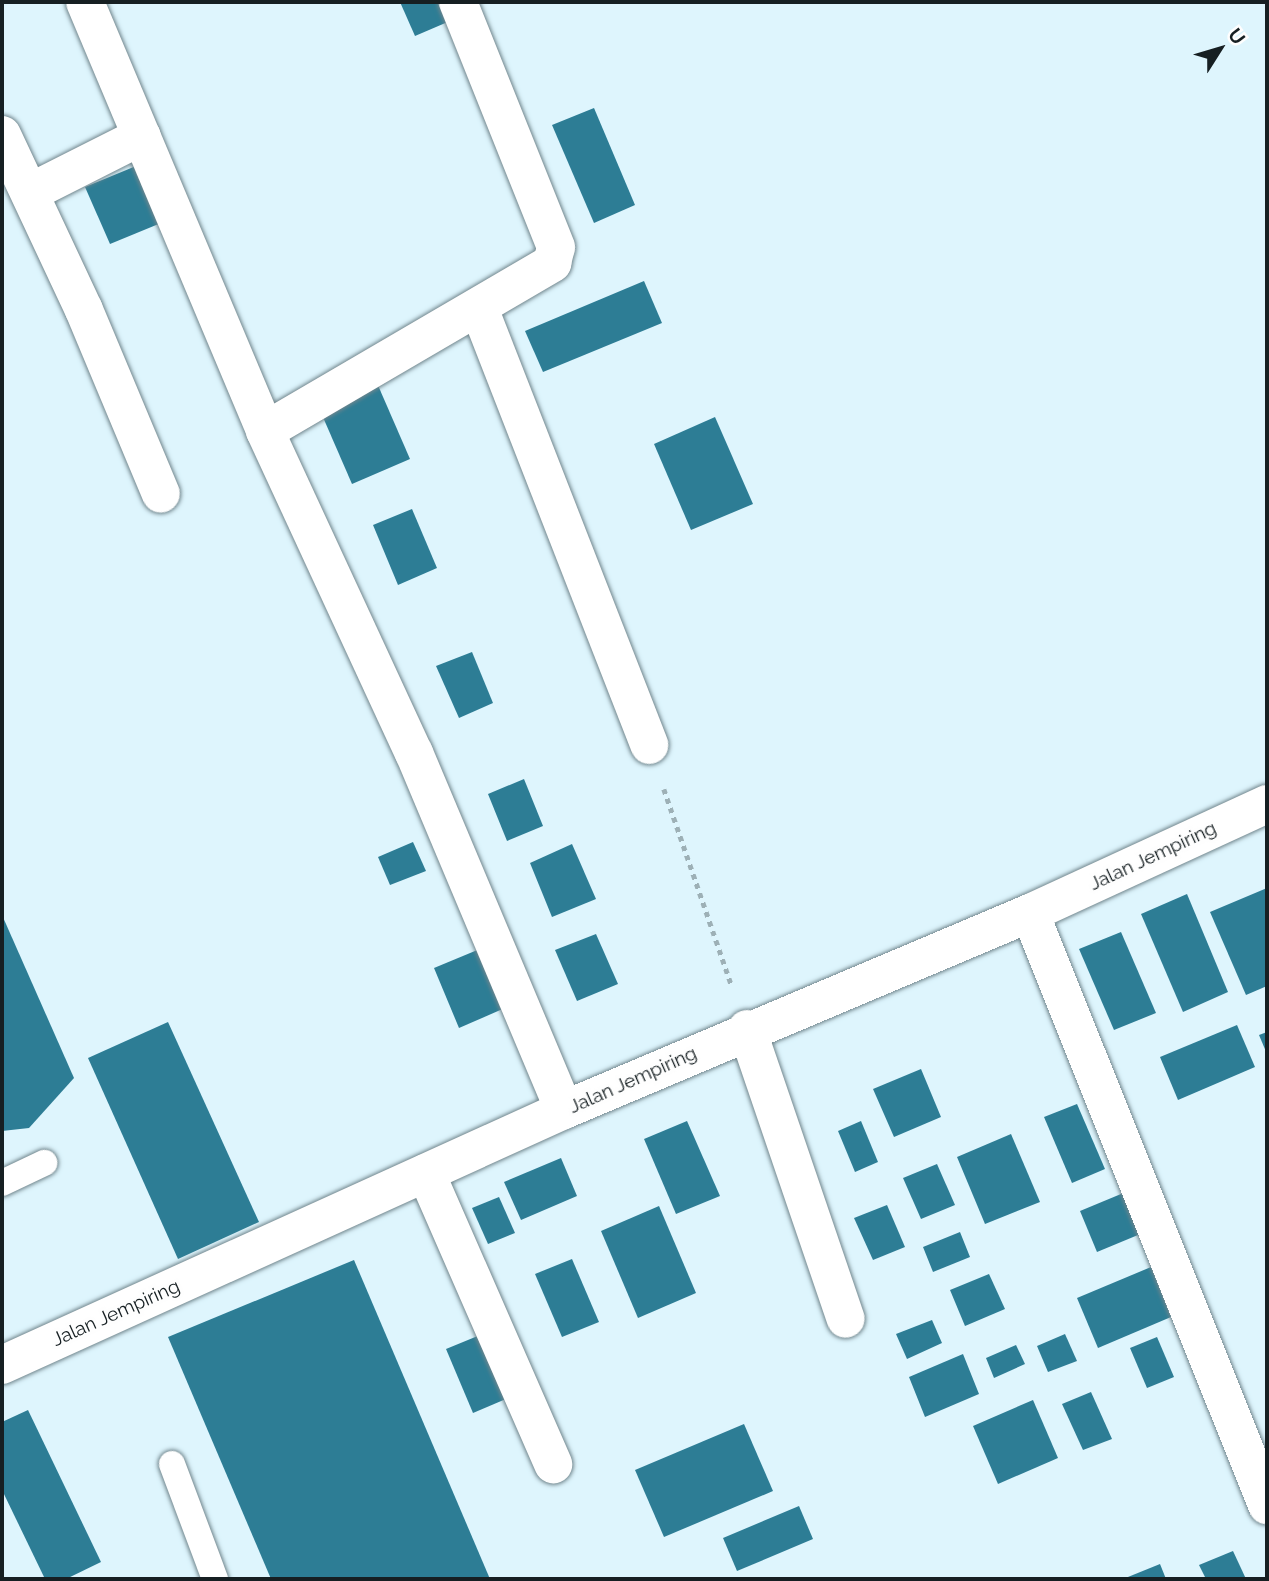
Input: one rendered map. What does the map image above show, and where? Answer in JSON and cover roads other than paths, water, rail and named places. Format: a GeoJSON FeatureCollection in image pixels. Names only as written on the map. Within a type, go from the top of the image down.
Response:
{"type":"FeatureCollection","features":[{"type":"Feature","properties":{"kind":"street"},"geometry":{"type":"LineString","coordinates":[[85,2],[265,431],[414,753],[564,1110]]}},
{"type":"Feature","properties":{"kind":"street"},"geometry":{"type":"LineString","coordinates":[[265,431],[548,268],[556,247],[458,2]]}},
{"type":"Feature","properties":{"kind":"street"},"geometry":{"type":"LineString","coordinates":[[2,135],[31,192],[161,494]]}},
{"type":"Feature","properties":{"kind":"street"},"geometry":{"type":"LineString","coordinates":[[31,192],[142,136]]}},
{"type":"Feature","properties":{"kind":"street"},"geometry":{"type":"LineString","coordinates":[[479,308],[649,745]]}},
{"type":"Feature","properties":{"kind":"street","name":"Jalan Jempiring"},"geometry":{"type":"LineString","coordinates":[[2,1365],[564,1110],[747,1029],[1030,913],[1267,804]]}},
{"type":"Feature","properties":{"kind":"street"},"geometry":{"type":"LineString","coordinates":[[1030,913],[1267,1505]]}},
{"type":"Feature","properties":{"kind":"street"},"geometry":{"type":"LineString","coordinates":[[747,1029],[846,1319]]}},
{"type":"Feature","properties":{"kind":"street"},"geometry":{"type":"LineString","coordinates":[[426,1174],[553,1464]]}},
{"type":"Feature","properties":{"kind":"lane"},"geometry":{"type":"LineString","coordinates":[[2,1183],[44,1163]]}},
{"type":"Feature","properties":{"kind":"lane"},"geometry":{"type":"LineString","coordinates":[[172,1464],[215,1579]]}}]}
